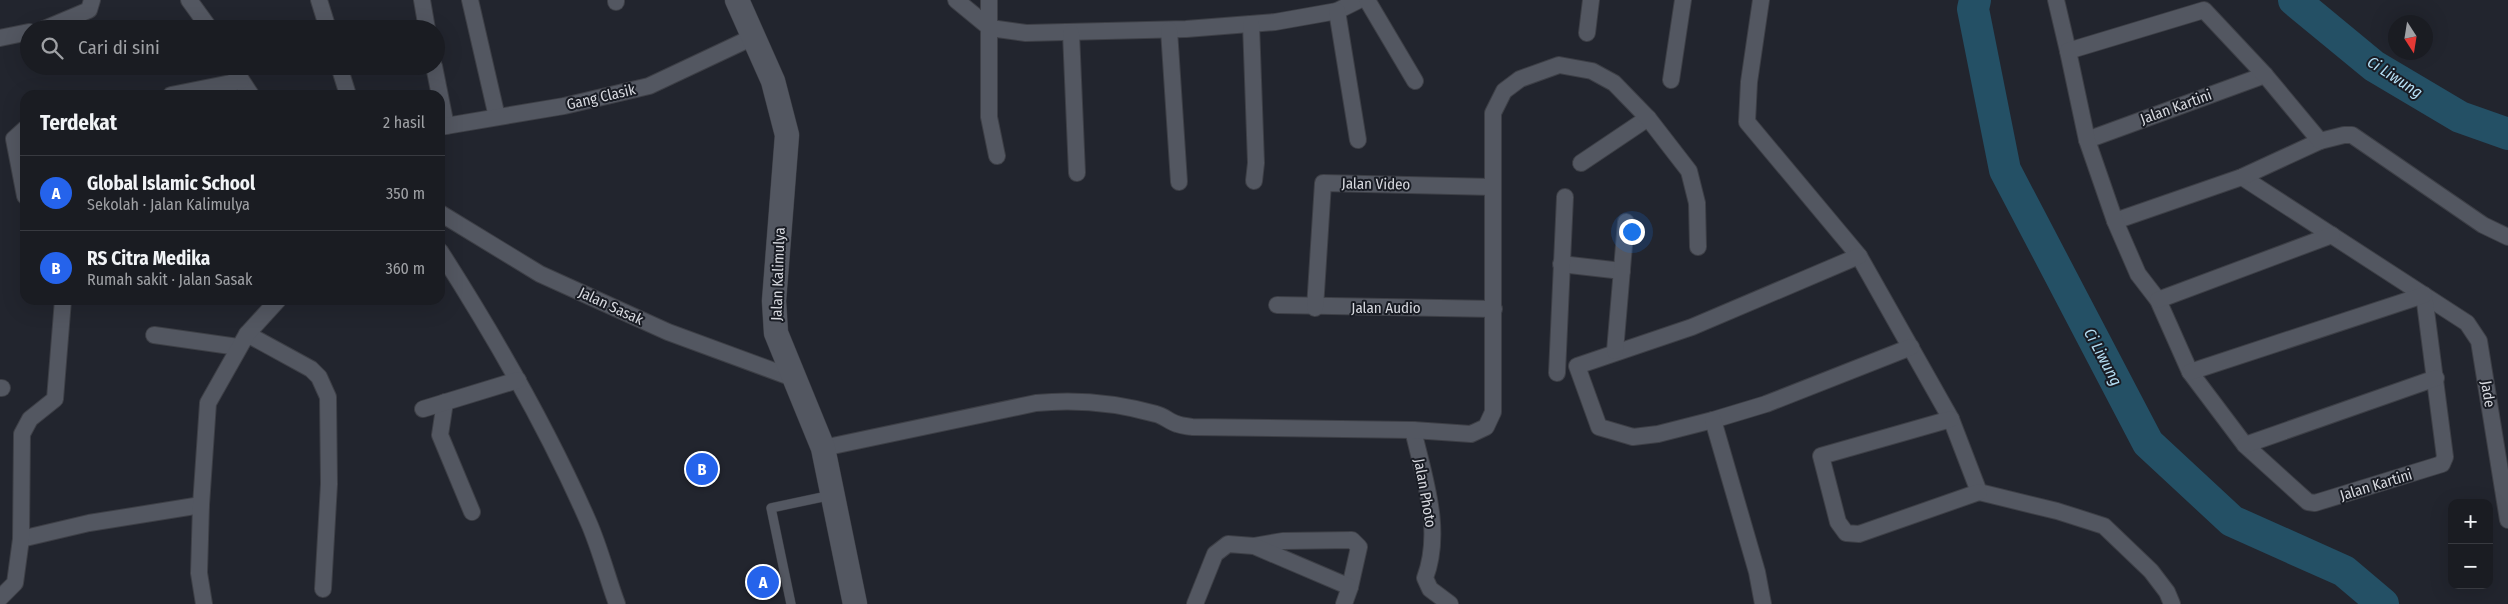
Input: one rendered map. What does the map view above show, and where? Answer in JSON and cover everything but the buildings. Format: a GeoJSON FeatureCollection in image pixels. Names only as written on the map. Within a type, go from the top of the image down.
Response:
{"type":"FeatureCollection","features":[{"type":"Feature","properties":{"kind":"street"},"geometry":{"type":"LineString","coordinates":[[65,20],[89,10],[92,0]]}},
{"type":"Feature","properties":{"kind":"street"},"geometry":{"type":"LineString","coordinates":[[189,0],[203,20]]}},
{"type":"Feature","properties":{"kind":"street"},"geometry":{"type":"LineString","coordinates":[[319,0],[325,20]]}},
{"type":"Feature","properties":{"kind":"street"},"geometry":{"type":"LineString","coordinates":[[422,0],[425,20]]}},
{"type":"Feature","properties":{"kind":"street"},"geometry":{"type":"LineString","coordinates":[[470,0],[497,117]]}},
{"type":"Feature","properties":{"kind":"street","name":"Jalan Kalimulya"},"geometry":{"type":"LineString","coordinates":[[737,0],[773,81],[787,135],[774,301],[776,333],[823,448],[855,604]]}},
{"type":"Feature","properties":{"kind":"street"},"geometry":{"type":"LineString","coordinates":[[956,0],[990,28],[1026,33],[1168,30],[1251,24],[1336,11],[1359,0]]}},
{"type":"Feature","properties":{"kind":"street"},"geometry":{"type":"LineString","coordinates":[[989,0],[990,117],[997,156]]}},
{"type":"Feature","properties":{"kind":"street"},"geometry":{"type":"LineString","coordinates":[[1367,0],[1414,81]]}},
{"type":"Feature","properties":{"kind":"street"},"geometry":{"type":"LineString","coordinates":[[1587,32],[1591,0]]}},
{"type":"Feature","properties":{"kind":"street"},"geometry":{"type":"LineString","coordinates":[[1671,80],[1683,0]]}},
{"type":"Feature","properties":{"kind":"street"},"geometry":{"type":"LineString","coordinates":[[1761,0],[1749,82],[1747,122],[1859,256],[1951,419],[1979,492]]}},
{"type":"Feature","properties":{"kind":"street","name":"Jalan Kartini"},"geometry":{"type":"LineString","coordinates":[[2056,0],[2087,140],[2115,221],[2138,274],[2158,300],[2190,372],[2245,445],[2312,503],[2442,464],[2445,457],[2424,295]]}},
{"type":"Feature","properties":{"kind":"street"},"geometry":{"type":"LineString","coordinates":[[2068,51],[2201,5],[2265,75],[2320,141]]}},
{"type":"Feature","properties":{"kind":"street"},"geometry":{"type":"LineString","coordinates":[[1336,11],[1358,140]]}},
{"type":"Feature","properties":{"kind":"street"},"geometry":{"type":"LineString","coordinates":[[1251,24],[1256,163],[1254,181]]}},
{"type":"Feature","properties":{"kind":"street"},"geometry":{"type":"LineString","coordinates":[[1168,30],[1180,182]]}},
{"type":"Feature","properties":{"kind":"street"},"geometry":{"type":"LineString","coordinates":[[1071,33],[1077,173]]}},
{"type":"Feature","properties":{"kind":"street"},"geometry":{"type":"LineString","coordinates":[[0,38],[20,34]]}},
{"type":"Feature","properties":{"kind":"street","name":"Gang Clasik"},"geometry":{"type":"LineString","coordinates":[[445,127],[564,106],[649,86],[753,37]]}},
{"type":"Feature","properties":{"kind":"street"},"geometry":{"type":"LineString","coordinates":[[823,448],[1036,403],[1060,401],[1086,402],[1128,408],[1158,414],[1176,424],[1192,427],[1413,430],[1472,434],[1486,427],[1493,412],[1493,112],[1504,91],[1520,79],[1559,65],[1592,71],[1614,83],[1648,118],[1689,171],[1697,203],[1698,247]]}},
{"type":"Feature","properties":{"kind":"street"},"geometry":{"type":"LineString","coordinates":[[237,75],[247,90]]}},
{"type":"Feature","properties":{"kind":"street"},"geometry":{"type":"LineString","coordinates":[[342,75],[346,90]]}},
{"type":"Feature","properties":{"kind":"street"},"geometry":{"type":"LineString","coordinates":[[435,75],[438,90]]}},
{"type":"Feature","properties":{"kind":"street","name":"Jalan Kartini"},"geometry":{"type":"LineString","coordinates":[[2087,140],[2265,75]]}},
{"type":"Feature","properties":{"kind":"street"},"geometry":{"type":"LineString","coordinates":[[196,90],[241,81]]}},
{"type":"Feature","properties":{"kind":"street"},"geometry":{"type":"LineString","coordinates":[[1581,163],[1648,118]]}},
{"type":"Feature","properties":{"kind":"street"},"geometry":{"type":"LineString","coordinates":[[20,134],[14,139],[20,170]]}},
{"type":"Feature","properties":{"kind":"street"},"geometry":{"type":"LineString","coordinates":[[2115,221],[2242,177],[2320,141],[2352,135],[2483,225],[2508,237]]}},
{"type":"Feature","properties":{"kind":"street"},"geometry":{"type":"LineString","coordinates":[[2242,177],[2424,295]]}},
{"type":"Feature","properties":{"kind":"street","name":"Jalan Video"},"geometry":{"type":"LineString","coordinates":[[1315,308],[1323,183],[1493,187]]}},
{"type":"Feature","properties":{"kind":"street"},"geometry":{"type":"LineString","coordinates":[[1557,374],[1565,197]]}},
{"type":"Feature","properties":{"kind":"street","name":"Jalan Sasak"},"geometry":{"type":"LineString","coordinates":[[445,216],[540,274],[668,332],[793,378]]}},
{"type":"Feature","properties":{"kind":"street"},"geometry":{"type":"LineString","coordinates":[[1615,351],[1626,222]]}},
{"type":"Feature","properties":{"kind":"street"},"geometry":{"type":"LineString","coordinates":[[2158,300],[2332,236]]}},
{"type":"Feature","properties":{"kind":"street"},"geometry":{"type":"LineString","coordinates":[[1859,256],[1692,326],[1615,351],[1577,366],[1599,428],[1633,437],[1658,434],[1714,420],[1766,404],[1911,347]]}},
{"type":"Feature","properties":{"kind":"street"},"geometry":{"type":"LineString","coordinates":[[445,259],[479,312],[518,380],[588,522],[617,604]]}},
{"type":"Feature","properties":{"kind":"street"},"geometry":{"type":"LineString","coordinates":[[1561,264],[1622,271]]}},
{"type":"Feature","properties":{"kind":"street"},"geometry":{"type":"LineString","coordinates":[[2190,372],[2424,295]]}},
{"type":"Feature","properties":{"kind":"street","name":"Jade"},"geometry":{"type":"LineString","coordinates":[[2424,295],[2467,323],[2479,341],[2508,520]]}},
{"type":"Feature","properties":{"kind":"street"},"geometry":{"type":"LineString","coordinates":[[0,598],[15,583],[21,539],[22,434],[30,419],[55,400],[63,305]]}},
{"type":"Feature","properties":{"kind":"street"},"geometry":{"type":"LineString","coordinates":[[204,604],[199,573],[201,505],[208,403],[242,340],[274,305]]}},
{"type":"Feature","properties":{"kind":"street","name":"Jalan Audio"},"geometry":{"type":"LineString","coordinates":[[1278,305],[1315,308],[1494,309]]}},
{"type":"Feature","properties":{"kind":"street"},"geometry":{"type":"LineString","coordinates":[[154,335],[242,340],[311,369],[319,377],[328,397],[329,484],[323,589]]}},
{"type":"Feature","properties":{"kind":"street"},"geometry":{"type":"LineString","coordinates":[[2245,445],[2436,378]]}},
{"type":"Feature","properties":{"kind":"street"},"geometry":{"type":"LineString","coordinates":[[423,409],[518,380]]}},
{"type":"Feature","properties":{"kind":"street"},"geometry":{"type":"LineString","coordinates":[[445,402],[440,436],[472,512]]}},
{"type":"Feature","properties":{"kind":"street"},"geometry":{"type":"LineString","coordinates":[[1951,419],[1821,456],[1838,522],[1846,533],[1859,534],[1979,492],[2057,511],[2104,526],[2152,571],[2172,604]]}},
{"type":"Feature","properties":{"kind":"street"},"geometry":{"type":"LineString","coordinates":[[1714,420],[1757,572],[1763,604]]}},
{"type":"Feature","properties":{"kind":"street","name":"Jalan Photo"},"geometry":{"type":"LineString","coordinates":[[1413,430],[1434,528],[1425,578],[1430,589],[1450,604]]}},
{"type":"Feature","properties":{"kind":"street"},"geometry":{"type":"LineString","coordinates":[[21,539],[89,522],[201,505]]}},
{"type":"Feature","properties":{"kind":"street"},"geometry":{"type":"LineString","coordinates":[[1195,604],[1215,554],[1228,544],[1254,546],[1283,541],[1352,540],[1358,547],[1350,587],[1344,604]]}},
{"type":"Feature","properties":{"kind":"street"},"geometry":{"type":"LineString","coordinates":[[1254,546],[1350,587]]}},
{"type":"Feature","properties":{"kind":"lane"},"geometry":{"type":"LineString","coordinates":[[791,604],[771,508],[833,495]]}},
{"type":"Feature","properties":{"kind":"waterway","name":"Ci Liwung"},"geometry":{"type":"LineString","coordinates":[[1975,0],[1973,9],[2005,170],[2148,443],[2232,521],[2344,571],[2383,604]]}},
{"type":"Feature","properties":{"kind":"waterway","name":"Ci Liwung"},"geometry":{"type":"LineString","coordinates":[[2294,0],[2374,66],[2460,117],[2508,134]]}},
{"type":"Feature","properties":{"kind":"place","name":"RS Citra Medika"},"geometry":{"type":"Point","coordinates":[702,469]}},
{"type":"Feature","properties":{"kind":"place","name":"Global Islamic School"},"geometry":{"type":"Point","coordinates":[763,582]}}]}
